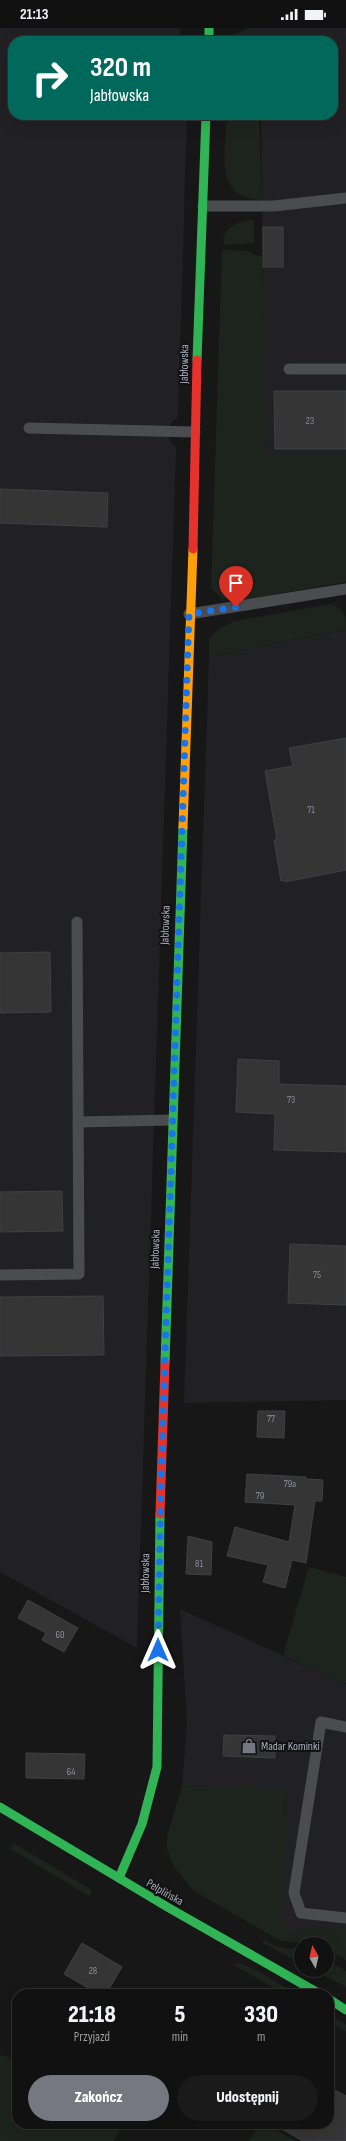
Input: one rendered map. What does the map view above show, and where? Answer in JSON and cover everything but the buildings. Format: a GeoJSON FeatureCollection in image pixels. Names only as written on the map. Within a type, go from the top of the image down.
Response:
{"type":"FeatureCollection","features":[{"type":"Feature","properties":{"kind":"main road","name":"Jabłowska"},"geometry":{"type":"LineString","coordinates":[[119,1878],[142,1826],[152,1795],[157,1767],[158,1585],[198,315],[206,120]]}},
{"type":"Feature","properties":{"kind":"main road","name":"Pelplińska"},"geometry":{"type":"LineString","coordinates":[[0,1807],[119,1878],[311,1989]]}},
{"type":"Feature","properties":{"kind":"main road"},"geometry":{"type":"LineString","coordinates":[[334,2002],[346,2010]]}},
{"type":"Feature","properties":{"kind":"lane"},"geometry":{"type":"LineString","coordinates":[[203,206],[274,206],[346,198]]}},
{"type":"Feature","properties":{"kind":"lane"},"geometry":{"type":"LineString","coordinates":[[289,369],[346,369]]}},
{"type":"Feature","properties":{"kind":"lane"},"geometry":{"type":"LineString","coordinates":[[29,428],[195,432]]}},
{"type":"Feature","properties":{"kind":"lane"},"geometry":{"type":"LineString","coordinates":[[189,614],[346,589]]}},
{"type":"Feature","properties":{"kind":"lane"},"geometry":{"type":"LineString","coordinates":[[0,1275],[79,1274],[77,922]]}},
{"type":"Feature","properties":{"kind":"lane"},"geometry":{"type":"LineString","coordinates":[[78,1122],[172,1120]]}},
{"type":"Feature","properties":{"kind":"lane"},"geometry":{"type":"LineString","coordinates":[[346,1727],[321,1722],[294,1893],[301,1913],[346,1918]]}},
{"type":"Feature","properties":{"kind":"shaded area"},"geometry":{"type":"Polygon","coordinates":[[[0,28],[180,28],[180,36],[8,36],[8,120],[187,120],[178,417],[170,424],[169,439],[176,448],[137,1648],[0,1572],[0,28]]]}},
{"type":"Feature","properties":{"kind":"shaded area"},"geometry":{"type":"Polygon","coordinates":[[[248,28],[251,28],[252,36],[231,36],[248,28]]]}},
{"type":"Feature","properties":{"kind":"shaded area"},"geometry":{"type":"Polygon","coordinates":[[[251,28],[346,28],[346,456],[268,456],[264,381],[261,120],[338,120],[338,36],[251,36],[251,28]]]}},
{"type":"Feature","properties":{"kind":"shaded area"},"geometry":{"type":"Polygon","coordinates":[[[227,120],[259,120],[262,200],[246,197],[235,191],[229,182],[225,170],[224,157],[227,120]]]}},
{"type":"Feature","properties":{"kind":"shaded area"},"geometry":{"type":"Polygon","coordinates":[[[254,220],[254,243],[224,245],[225,234],[228,229],[242,222],[254,220]]]}},
{"type":"Feature","properties":{"kind":"shaded area"},"geometry":{"type":"Polygon","coordinates":[[[222,250],[249,251],[254,255],[262,256],[268,456],[346,456],[346,582],[236,601],[222,599],[211,588],[222,250]]]}},
{"type":"Feature","properties":{"kind":"shaded area"},"geometry":{"type":"Polygon","coordinates":[[[331,604],[342,610],[344,613],[346,629],[209,657],[209,638],[219,629],[235,621],[331,604]]]}},
{"type":"Feature","properties":{"kind":"shaded area"},"geometry":{"type":"Polygon","coordinates":[[[346,629],[346,1400],[184,1403],[209,657],[346,629]]]}},
{"type":"Feature","properties":{"kind":"shaded area"},"geometry":{"type":"Polygon","coordinates":[[[309,1567],[346,1577],[346,1684],[283,1655],[309,1567]]]}},
{"type":"Feature","properties":{"kind":"shaded area"},"geometry":{"type":"Polygon","coordinates":[[[180,1609],[346,1684],[346,1950],[334,1944],[334,1937],[294,1937],[294,1942],[281,1941],[286,1790],[182,1786],[187,1722],[180,1609]]]}},
{"type":"Feature","properties":{"kind":"shaded area"},"geometry":{"type":"Polygon","coordinates":[[[182,1786],[286,1789],[282,1936],[283,1930],[299,1937],[294,1937],[294,1942],[281,1941],[194,1891],[174,1867],[167,1849],[167,1836],[182,1786]]]}},
{"type":"Feature","properties":{"kind":"shaded area"},"geometry":{"type":"Polygon","coordinates":[[[15,1844],[92,1890],[89,1896],[9,1848],[15,1844]]]}},
{"type":"Feature","properties":{"kind":"shaded area"},"geometry":{"type":"Polygon","coordinates":[[[308,1925],[346,1931],[346,1960],[334,1953],[334,1937],[299,1937],[308,1925]]]}},
{"type":"Feature","properties":{"kind":"shaded area"},"geometry":{"type":"Polygon","coordinates":[[[264,1940],[276,1946],[294,1950],[294,1959],[263,1943],[264,1940]]]}},
{"type":"Feature","properties":{"kind":"shaded area"},"geometry":{"type":"Polygon","coordinates":[[[239,1963],[260,1972],[288,1989],[275,1989],[234,1965],[239,1963]]]}},
{"type":"Feature","properties":{"kind":"shaded area"},"geometry":{"type":"Polygon","coordinates":[[[334,1964],[346,1971],[346,1987],[327,1977],[334,1977],[334,1964]]]}},
{"type":"Feature","properties":{"kind":"shaded area"},"geometry":{"type":"Polygon","coordinates":[[[334,2018],[336,2018],[346,2025],[346,2032],[334,2025],[334,2018]]]}},
{"type":"Feature","properties":{"kind":"shaded area"},"geometry":{"type":"Polygon","coordinates":[[[0,2055],[12,2058],[12,2129],[120,2129],[113,2141],[0,2141],[0,2055]]]}},
{"type":"Feature","properties":{"kind":"shaded area"},"geometry":{"type":"Polygon","coordinates":[[[257,2129],[275,2129],[295,2141],[249,2141],[257,2129]]]}},
{"type":"Feature","properties":{"kind":"traffic: fast"},"geometry":{"type":"LineString","coordinates":[[209,28],[209,36]]}},
{"type":"Feature","properties":{"kind":"traffic: fast"},"geometry":{"type":"LineString","coordinates":[[197,360],[206,120]]}},
{"type":"Feature","properties":{"kind":"traffic: fast"},"geometry":{"type":"LineString","coordinates":[[165,1363],[183,827]]}},
{"type":"Feature","properties":{"kind":"traffic: fast"},"geometry":{"type":"LineString","coordinates":[[119,1878],[142,1824],[157,1767],[160,1514]]}},
{"type":"Feature","properties":{"kind":"traffic: fast"},"geometry":{"type":"LineString","coordinates":[[0,1807],[169,1908],[311,1989]]}},
{"type":"Feature","properties":{"kind":"traffic: fast"},"geometry":{"type":"LineString","coordinates":[[334,2002],[346,2010]]}},
{"type":"Feature","properties":{"kind":"traffic: slow"},"geometry":{"type":"LineString","coordinates":[[183,827],[193,549]]}},
{"type":"Feature","properties":{"kind":"traffic: jam"},"geometry":{"type":"LineString","coordinates":[[193,549],[197,360]]}},
{"type":"Feature","properties":{"kind":"traffic: jam"},"geometry":{"type":"LineString","coordinates":[[160,1514],[165,1363]]}},
{"type":"Feature","properties":{"kind":"place","name":"Madar Kominki"},"geometry":{"type":"Point","coordinates":[249,1746]}},
{"type":"Feature","properties":{"kind":"route"},"geometry":{"type":"LineString","coordinates":[[158,1650],[161,1479],[189,614],[236,607]]}}]}
